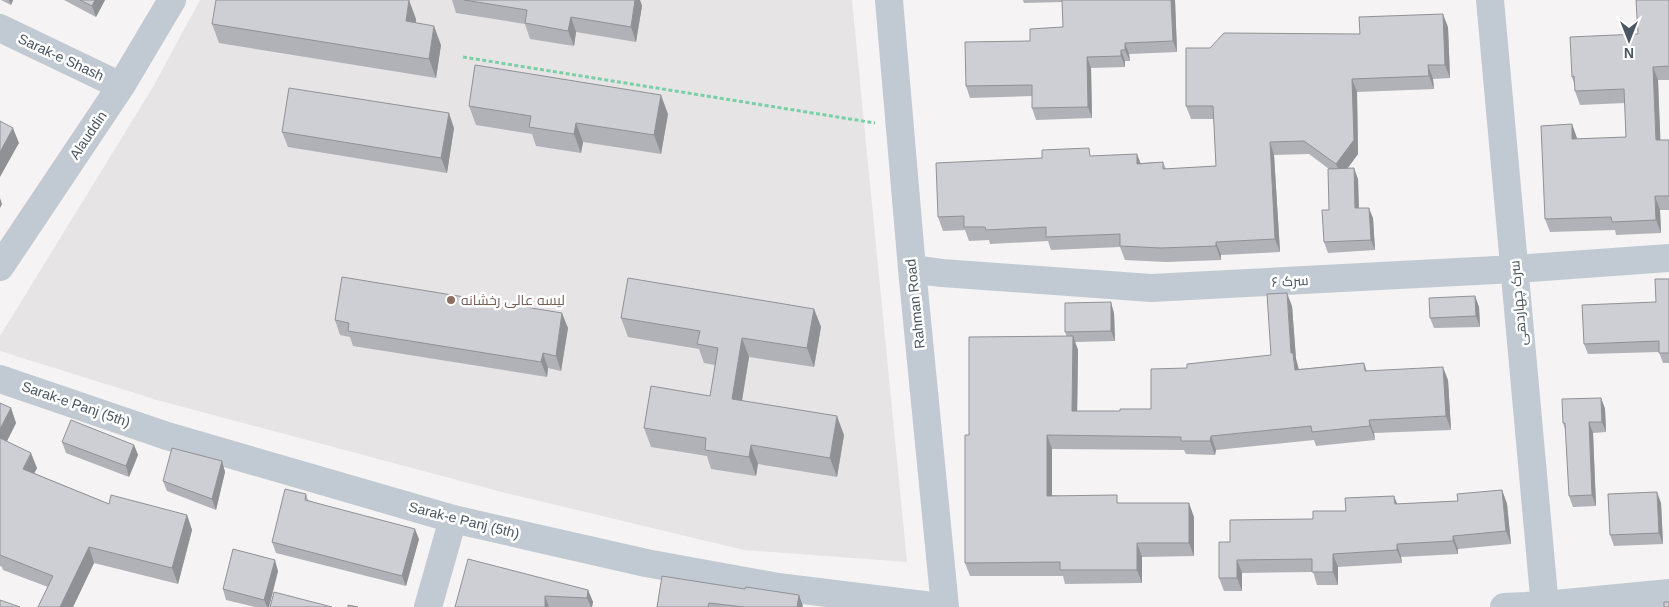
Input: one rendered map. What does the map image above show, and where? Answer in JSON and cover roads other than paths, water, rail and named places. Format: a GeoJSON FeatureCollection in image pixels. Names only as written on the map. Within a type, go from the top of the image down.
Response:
{"type":"FeatureCollection","features":[{"type":"Feature","properties":{"kind":"street","name":"Alauddin"},"geometry":{"type":"LineString","coordinates":[[0,267],[121,86],[172,0]]}},
{"type":"Feature","properties":{"kind":"street","name":"Rahman Road"},"geometry":{"type":"LineString","coordinates":[[889,0],[912,269],[945,607]]}},
{"type":"Feature","properties":{"kind":"street","name":"سرک چهاردهی"},"geometry":{"type":"LineString","coordinates":[[1490,0],[1545,606]]}},
{"type":"Feature","properties":{"kind":"street","name":"Sarak-e Shash"},"geometry":{"type":"LineString","coordinates":[[0,28],[121,86]]}},
{"type":"Feature","properties":{"kind":"street","name":"سرک ۶"},"geometry":{"type":"LineString","coordinates":[[912,269],[942,273],[1151,288],[1514,270],[1669,258]]}},
{"type":"Feature","properties":{"kind":"street","name":"Sarak-e Panj (5th)"},"geometry":{"type":"LineString","coordinates":[[0,379],[167,436],[453,519],[646,563],[778,587],[940,607]]}},
{"type":"Feature","properties":{"kind":"street"},"geometry":{"type":"LineString","coordinates":[[428,607],[453,519]]}},
{"type":"Feature","properties":{"kind":"street"},"geometry":{"type":"LineString","coordinates":[[1504,607],[1545,606],[1669,593]]}},
{"type":"Feature","properties":{"kind":"place","name":"لیسه عالی رخشانه"},"geometry":{"type":"Point","coordinates":[451,300]}}]}
